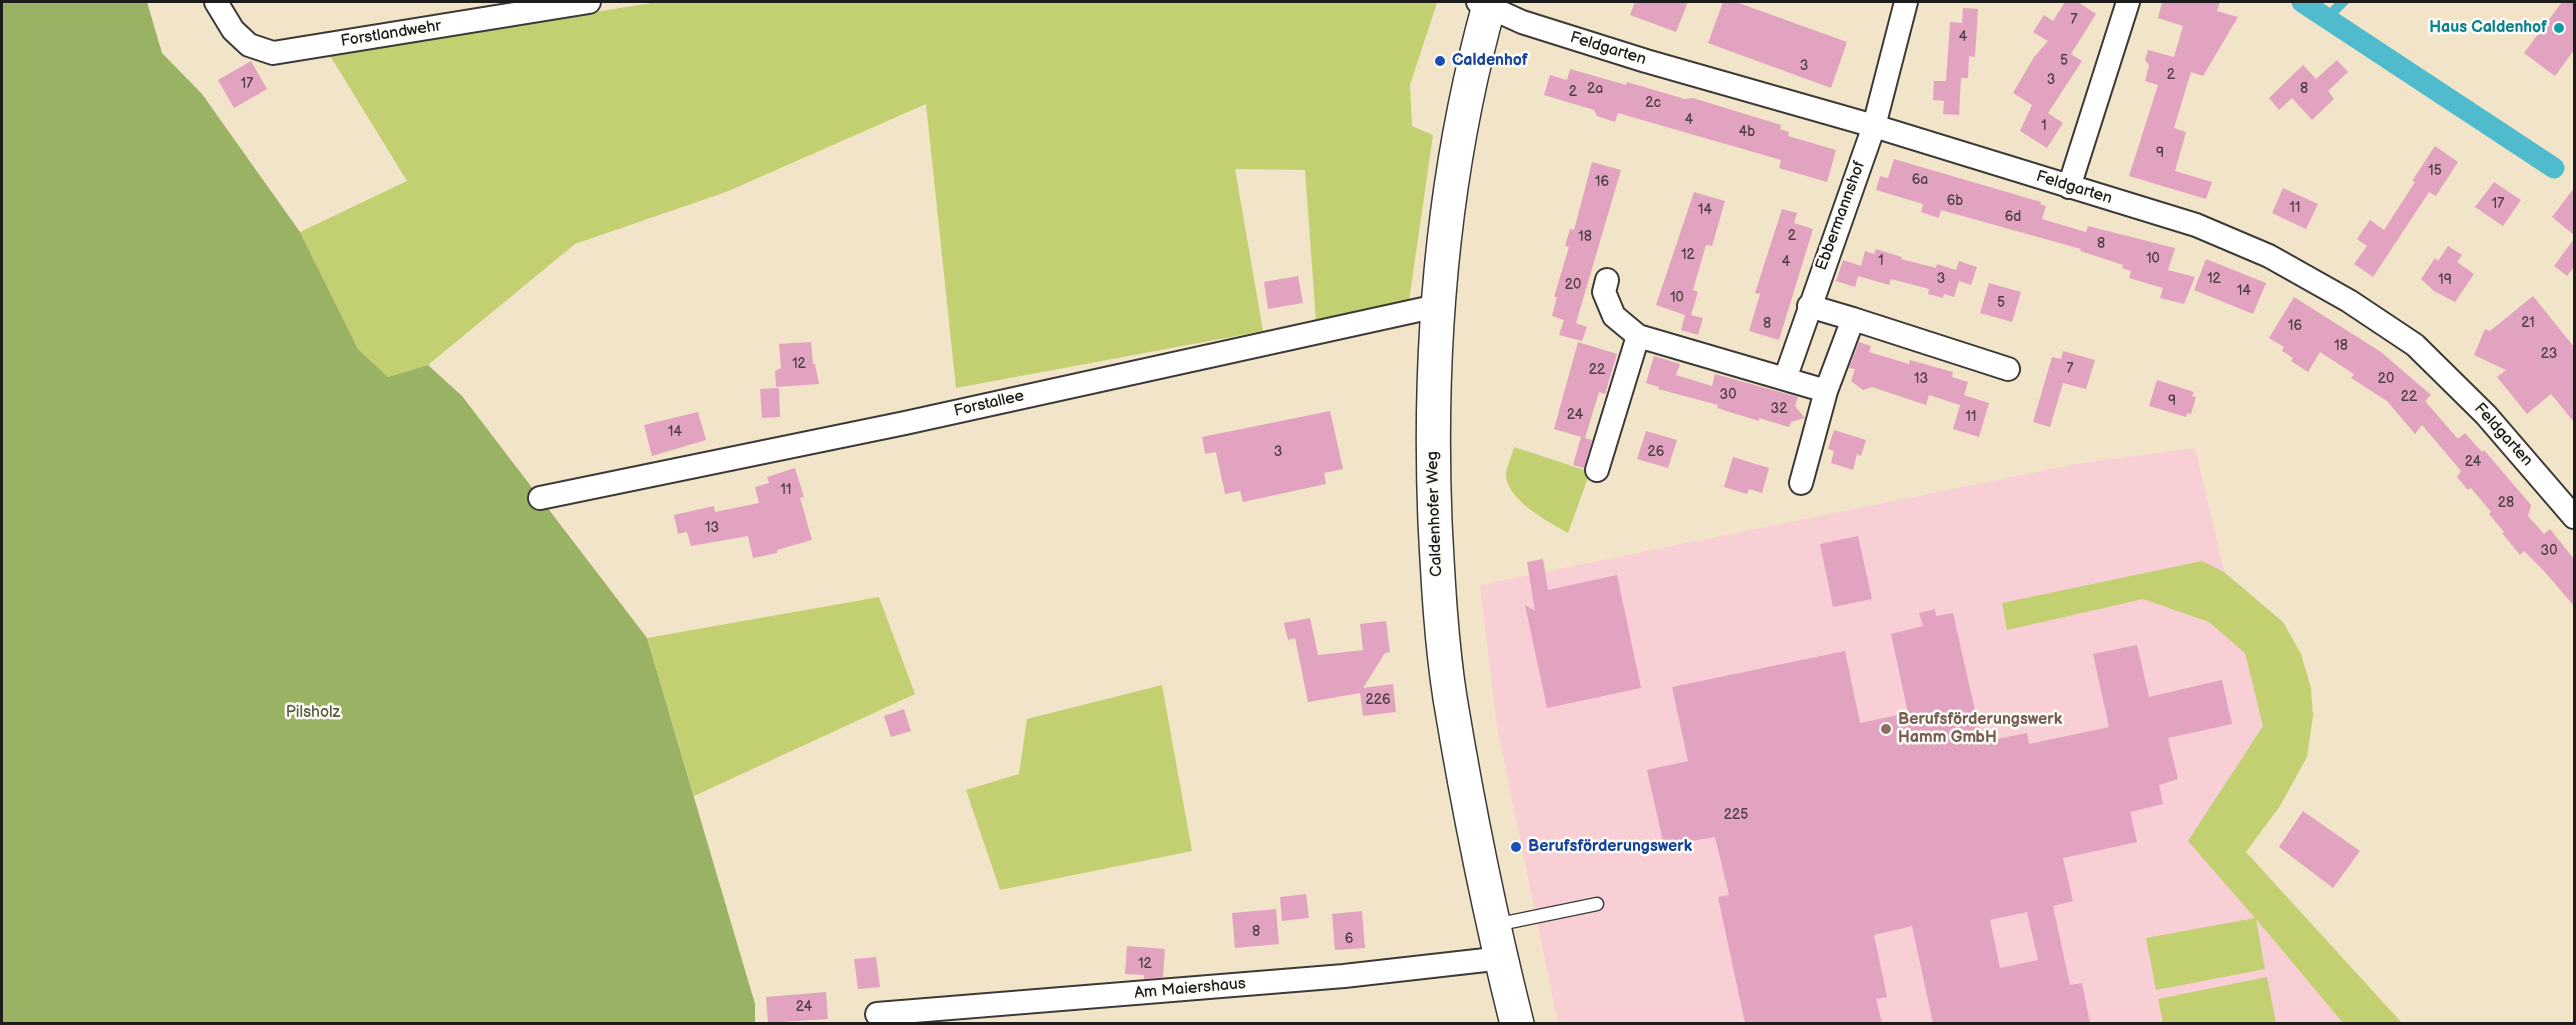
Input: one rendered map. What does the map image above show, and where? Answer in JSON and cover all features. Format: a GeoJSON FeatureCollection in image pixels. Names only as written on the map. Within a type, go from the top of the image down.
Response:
{"type":"FeatureCollection","features":[{"type":"Feature","properties":{"kind":"main road","name":"Caldenhofer Weg"},"geometry":{"type":"LineString","coordinates":[[1485,4],[1453,177],[1437,306],[1432,454],[1437,573],[1450,696],[1495,925],[1517,1023]]}},
{"type":"Feature","properties":{"kind":"street","name":"Forstlandwehr"},"geometry":{"type":"LineString","coordinates":[[216,2],[233,30],[249,45],[273,53],[589,2]]}},
{"type":"Feature","properties":{"kind":"street"},"geometry":{"type":"LineString","coordinates":[[1874,126],[1906,2]]}},
{"type":"Feature","properties":{"kind":"street"},"geometry":{"type":"LineString","coordinates":[[2069,187],[2128,2]]}},
{"type":"Feature","properties":{"kind":"street","name":"Feldgarten"},"geometry":{"type":"LineString","coordinates":[[1485,4],[1522,22],[1635,58],[1874,126],[2196,225],[2270,256],[2349,302],[2415,345],[2486,415],[2574,517]]}},
{"type":"Feature","properties":{"kind":"street","name":"Ebbermannshof"},"geometry":{"type":"LineString","coordinates":[[1785,379],[1874,126]]}},
{"type":"Feature","properties":{"kind":"street"},"geometry":{"type":"LineString","coordinates":[[1607,280],[1604,292],[1614,316],[1638,336],[1826,391]]}},
{"type":"Feature","properties":{"kind":"street","name":"Forstallee"},"geometry":{"type":"LineString","coordinates":[[540,498],[894,425],[1437,306]]}},
{"type":"Feature","properties":{"kind":"street"},"geometry":{"type":"LineString","coordinates":[[1809,306],[2008,369]]}},
{"type":"Feature","properties":{"kind":"street"},"geometry":{"type":"LineString","coordinates":[[1801,483],[1826,391],[1852,319]]}},
{"type":"Feature","properties":{"kind":"street"},"geometry":{"type":"LineString","coordinates":[[1598,470],[1638,336]]}},
{"type":"Feature","properties":{"kind":"street","name":"Am Maiershaus"},"geometry":{"type":"LineString","coordinates":[[877,1014],[1344,976],[1503,958]]}},
{"type":"Feature","properties":{"kind":"lane"},"geometry":{"type":"LineString","coordinates":[[1495,925],[1597,904]]}},
{"type":"Feature","properties":{"kind":"shaded area","name":"Berufsförderungswerk Hamm GmbH"},"geometry":{"type":"Polygon","coordinates":[[[2195,448],[2236,622],[2278,705],[2200,852],[2343,1023],[1558,1023],[1496,721],[1480,585],[2076,464],[2195,448]]]}},
{"type":"Feature","properties":{"kind":"green space","name":"Pilsholz"},"geometry":{"type":"Polygon","coordinates":[[[2,2],[147,2],[162,53],[202,94],[300,232],[358,349],[388,377],[428,365],[462,396],[647,638],[755,1004],[755,1023],[2,1024],[2,2]]]}},
{"type":"Feature","properties":{"kind":"green space"},"geometry":{"type":"Polygon","coordinates":[[[658,2],[1437,3],[1410,85],[1412,126],[1433,135],[1406,322],[1316,321],[1305,170],[1235,169],[1263,331],[956,388],[926,104],[726,192],[575,244],[428,365],[388,377],[358,349],[300,232],[407,181],[329,54],[658,2]]]}},
{"type":"Feature","properties":{"kind":"green space"},"geometry":{"type":"Polygon","coordinates":[[[1514,447],[1590,472],[1568,533],[1530,509],[1513,492],[1506,474],[1514,447]]]}},
{"type":"Feature","properties":{"kind":"green space"},"geometry":{"type":"Polygon","coordinates":[[[2202,561],[2224,572],[2283,622],[2301,654],[2311,688],[2313,716],[2307,757],[2280,806],[2246,852],[2402,1023],[2343,1023],[2256,919],[2265,969],[2156,990],[2146,938],[2255,918],[2188,841],[2263,726],[2245,653],[2209,622],[2143,599],[2007,630],[2002,603],[2202,561]]]}},
{"type":"Feature","properties":{"kind":"green space"},"geometry":{"type":"Polygon","coordinates":[[[879,597],[915,694],[694,796],[647,638],[879,597]]]}},
{"type":"Feature","properties":{"kind":"green space"},"geometry":{"type":"Polygon","coordinates":[[[1162,685],[1192,851],[1000,890],[966,790],[1019,774],[1027,719],[1162,685]]]}},
{"type":"Feature","properties":{"kind":"green space"},"geometry":{"type":"Polygon","coordinates":[[[2267,977],[2276,1023],[2163,1023],[2158,999],[2267,977]]]}},
{"type":"Feature","properties":{"kind":"water"},"geometry":{"type":"Polygon","coordinates":[[[2335,2],[2350,2],[2332,20],[2320,12],[2330,8],[2335,2]]]}},
{"type":"Feature","properties":{"kind":"building"},"geometry":{"type":"Polygon","coordinates":[[[1635,2],[1688,2],[1676,32],[1630,15],[1635,2]]]}},
{"type":"Feature","properties":{"kind":"building"},"geometry":{"type":"Polygon","coordinates":[[[1723,2],[1736,2],[1847,42],[1831,88],[1708,43],[1723,2]]]}},
{"type":"Feature","properties":{"kind":"building"},"geometry":{"type":"Polygon","coordinates":[[[2065,2],[2078,2],[2096,14],[2071,54],[2082,61],[2048,113],[2063,123],[2047,148],[2020,131],[2032,105],[2013,93],[2034,57],[2048,41],[2033,32],[2044,15],[2053,21],[2065,2]]]}},
{"type":"Feature","properties":{"kind":"building"},"geometry":{"type":"Polygon","coordinates":[[[2162,2],[2220,2],[2217,11],[2238,17],[2203,76],[2191,72],[2174,128],[2186,132],[2175,171],[2212,182],[2206,199],[2129,176],[2158,85],[2145,81],[2149,65],[2145,60],[2148,50],[2174,57],[2183,26],[2158,18],[2162,2]]]}},
{"type":"Feature","properties":{"kind":"building","name":"Haus Caldenhof"},"geometry":{"type":"Polygon","coordinates":[[[2562,2],[2574,2],[2574,50],[2555,76],[2524,53],[2562,2]]]}},
{"type":"Feature","properties":{"kind":"building"},"geometry":{"type":"Polygon","coordinates":[[[1963,8],[1978,9],[1975,57],[1969,56],[1968,78],[1961,78],[1959,115],[1943,114],[1944,101],[1933,100],[1934,81],[1946,81],[1950,22],[1962,23],[1963,8]]]}},
{"type":"Feature","properties":{"kind":"building"},"geometry":{"type":"Polygon","coordinates":[[[2337,60],[2348,72],[2328,91],[2334,99],[2312,120],[2292,98],[2279,110],[2269,98],[2303,65],[2316,79],[2337,60]]]}},
{"type":"Feature","properties":{"kind":"building"},"geometry":{"type":"Polygon","coordinates":[[[251,61],[267,89],[234,108],[218,80],[251,61]]]}},
{"type":"Feature","properties":{"kind":"building"},"geometry":{"type":"Polygon","coordinates":[[[1570,69],[1626,85],[1627,82],[1685,99],[1693,98],[1781,125],[1780,129],[1789,132],[1788,136],[1836,150],[1827,182],[1779,168],[1781,160],[1618,113],[1615,122],[1597,116],[1594,110],[1544,95],[1550,75],[1567,80],[1570,69]]]}},
{"type":"Feature","properties":{"kind":"building"},"geometry":{"type":"Polygon","coordinates":[[[2435,146],[2458,162],[2436,196],[2429,192],[2373,277],[2354,264],[2367,246],[2357,239],[2370,220],[2384,230],[2435,146]]]}},
{"type":"Feature","properties":{"kind":"building"},"geometry":{"type":"Polygon","coordinates":[[[1894,159],[2041,202],[2040,204],[2046,206],[2042,219],[2086,232],[2088,226],[2175,248],[2168,270],[2195,277],[2184,304],[2160,298],[2163,288],[2129,278],[2131,271],[2122,268],[2123,265],[2080,251],[2081,249],[1941,210],[1939,218],[1921,212],[1923,204],[1876,190],[1880,176],[1888,178],[1894,159]]]}},
{"type":"Feature","properties":{"kind":"building"},"geometry":{"type":"Polygon","coordinates":[[[1592,162],[1621,170],[1576,323],[1587,327],[1582,341],[1559,335],[1564,320],[1552,316],[1557,297],[1554,297],[1569,247],[1565,246],[1570,229],[1574,230],[1592,162]]]}},
{"type":"Feature","properties":{"kind":"building"},"geometry":{"type":"Polygon","coordinates":[[[2494,182],[2521,200],[2503,226],[2475,207],[2494,182]]]}},
{"type":"Feature","properties":{"kind":"building"},"geometry":{"type":"Polygon","coordinates":[[[2283,188],[2318,204],[2306,229],[2272,213],[2283,188]]]}},
{"type":"Feature","properties":{"kind":"building"},"geometry":{"type":"Polygon","coordinates":[[[2574,188],[2574,235],[2552,217],[2574,188]]]}},
{"type":"Feature","properties":{"kind":"building"},"geometry":{"type":"Polygon","coordinates":[[[1694,192],[1725,201],[1712,246],[1706,245],[1693,290],[1698,292],[1691,315],[1703,318],[1698,335],[1681,330],[1685,315],[1656,305],[1694,192]]]}},
{"type":"Feature","properties":{"kind":"building"},"geometry":{"type":"Polygon","coordinates":[[[1782,209],[1797,213],[1794,223],[1813,229],[1779,340],[1749,331],[1760,294],[1755,293],[1782,209]]]}},
{"type":"Feature","properties":{"kind":"building"},"geometry":{"type":"Polygon","coordinates":[[[2574,239],[2574,267],[2567,276],[2554,266],[2574,239]]]}},
{"type":"Feature","properties":{"kind":"building"},"geometry":{"type":"Polygon","coordinates":[[[2448,246],[2462,255],[2457,262],[2474,274],[2455,302],[2434,291],[2421,279],[2435,258],[2438,261],[2448,246]]]}},
{"type":"Feature","properties":{"kind":"building"},"geometry":{"type":"Polygon","coordinates":[[[1876,249],[1902,257],[1901,259],[1936,268],[1937,264],[1956,270],[1959,261],[1977,267],[1971,285],[1959,281],[1954,297],[1944,294],[1943,298],[1928,294],[1929,289],[1891,279],[1889,285],[1858,276],[1855,287],[1836,281],[1843,260],[1861,266],[1865,251],[1874,254],[1876,249]]]}},
{"type":"Feature","properties":{"kind":"building"},"geometry":{"type":"Polygon","coordinates":[[[2206,259],[2266,283],[2253,314],[2194,290],[2206,259]]]}},
{"type":"Feature","properties":{"kind":"building"},"geometry":{"type":"Polygon","coordinates":[[[1298,276],[1303,303],[1268,309],[1264,282],[1298,276]]]}},
{"type":"Feature","properties":{"kind":"building"},"geometry":{"type":"Polygon","coordinates":[[[1989,283],[2021,292],[2012,322],[1980,313],[1989,283]]]}},
{"type":"Feature","properties":{"kind":"building"},"geometry":{"type":"Polygon","coordinates":[[[2533,296],[2574,347],[2574,422],[2551,394],[2527,414],[2497,377],[2506,370],[2474,355],[2485,329],[2490,331],[2533,296]]]}},
{"type":"Feature","properties":{"kind":"building"},"geometry":{"type":"Polygon","coordinates":[[[2294,297],[2381,352],[2431,395],[2425,401],[2458,439],[2465,433],[2482,452],[2484,450],[2531,505],[2528,516],[2544,534],[2550,529],[2574,559],[2574,606],[2524,551],[2520,555],[2489,514],[2491,512],[2471,488],[2468,490],[2457,477],[2461,471],[2422,425],[2415,434],[2387,401],[2351,378],[2354,374],[2320,352],[2308,372],[2291,361],[2293,358],[2282,351],[2284,347],[2269,338],[2294,297]]]}},
{"type":"Feature","properties":{"kind":"building"},"geometry":{"type":"Polygon","coordinates":[[[811,342],[813,364],[815,364],[819,384],[776,387],[775,371],[781,368],[779,344],[811,342]]]}},
{"type":"Feature","properties":{"kind":"building"},"geometry":{"type":"Polygon","coordinates":[[[1578,342],[1617,354],[1605,394],[1599,392],[1585,438],[1592,440],[1584,468],[1573,465],[1581,437],[1554,429],[1578,342]]]}},
{"type":"Feature","properties":{"kind":"building"},"geometry":{"type":"Polygon","coordinates":[[[1859,342],[1871,346],[1869,352],[1909,364],[1910,360],[1953,372],[1952,377],[1968,382],[1964,395],[1989,403],[1979,437],[1953,429],[1960,405],[1929,395],[1926,405],[1872,387],[1863,390],[1851,381],[1855,369],[1849,368],[1859,342]]]}},
{"type":"Feature","properties":{"kind":"building"},"geometry":{"type":"Polygon","coordinates":[[[2063,351],[2095,360],[2086,389],[2063,383],[2050,427],[2033,422],[2052,357],[2061,359],[2063,351]]]}},
{"type":"Feature","properties":{"kind":"building"},"geometry":{"type":"Polygon","coordinates":[[[1654,356],[1680,364],[1676,375],[1712,386],[1715,374],[1798,397],[1795,406],[1805,418],[1791,422],[1789,427],[1759,418],[1759,421],[1717,408],[1718,405],[1658,389],[1659,387],[1646,383],[1654,356]]]}},
{"type":"Feature","properties":{"kind":"building"},"geometry":{"type":"Polygon","coordinates":[[[2157,380],[2194,392],[2192,396],[2196,397],[2191,414],[2187,413],[2186,417],[2149,406],[2157,380]]]}},
{"type":"Feature","properties":{"kind":"building"},"geometry":{"type":"Polygon","coordinates":[[[779,388],[780,417],[762,418],[760,389],[779,388]]]}},
{"type":"Feature","properties":{"kind":"building"},"geometry":{"type":"Polygon","coordinates":[[[1330,411],[1343,469],[1324,473],[1326,484],[1243,502],[1240,491],[1225,494],[1216,452],[1205,454],[1202,437],[1330,411]]]}},
{"type":"Feature","properties":{"kind":"building"},"geometry":{"type":"Polygon","coordinates":[[[698,412],[706,440],[652,456],[644,425],[698,412]]]}},
{"type":"Feature","properties":{"kind":"building"},"geometry":{"type":"Polygon","coordinates":[[[1834,430],[1866,440],[1861,456],[1857,454],[1853,470],[1831,463],[1834,451],[1828,449],[1834,430]]]}},
{"type":"Feature","properties":{"kind":"building"},"geometry":{"type":"Polygon","coordinates":[[[1646,431],[1677,440],[1668,468],[1637,459],[1646,431]]]}},
{"type":"Feature","properties":{"kind":"building"},"geometry":{"type":"Polygon","coordinates":[[[1733,457],[1769,468],[1762,493],[1749,489],[1747,494],[1724,487],[1733,457]]]}},
{"type":"Feature","properties":{"kind":"building"},"geometry":{"type":"Polygon","coordinates":[[[795,468],[804,497],[800,498],[812,540],[777,550],[777,553],[753,558],[748,536],[691,546],[687,532],[678,534],[674,515],[714,506],[715,512],[759,503],[755,487],[769,483],[767,477],[795,468]]]}},
{"type":"Feature","properties":{"kind":"building"},"geometry":{"type":"Polygon","coordinates":[[[1858,536],[1872,599],[1833,607],[1820,544],[1858,536]]]}},
{"type":"Feature","properties":{"kind":"building"},"geometry":{"type":"Polygon","coordinates":[[[1543,559],[1548,590],[1617,575],[1641,688],[1547,708],[1525,605],[1535,611],[1527,562],[1543,559]]]}},
{"type":"Feature","properties":{"kind":"building"},"geometry":{"type":"Polygon","coordinates":[[[1935,609],[1936,616],[1953,613],[1982,742],[2027,733],[2029,744],[2109,727],[2093,654],[2137,645],[2149,697],[2222,680],[2232,724],[2168,738],[2178,779],[2159,785],[2163,804],[2130,812],[2137,842],[2063,858],[2073,901],[2053,906],[2070,985],[2082,983],[2090,1023],[1933,1023],[1912,926],[1874,935],[1887,997],[1876,999],[1882,1023],[1745,1023],[1718,897],[1729,895],[1715,837],[1664,846],[1647,770],[1688,761],[1672,687],[1845,651],[1860,723],[1908,713],[1891,634],[1923,626],[1919,613],[1935,609]],[[2027,912],[1990,920],[2000,968],[2038,960],[2027,912]]]}},
{"type":"Feature","properties":{"kind":"building"},"geometry":{"type":"Polygon","coordinates":[[[1310,618],[1318,655],[1363,650],[1360,624],[1386,621],[1390,652],[1385,653],[1363,688],[1393,684],[1396,712],[1363,716],[1360,693],[1308,702],[1295,638],[1288,640],[1284,623],[1310,618]]]}},
{"type":"Feature","properties":{"kind":"building"},"geometry":{"type":"Polygon","coordinates":[[[904,709],[911,731],[891,737],[884,716],[904,709]]]}},
{"type":"Feature","properties":{"kind":"building"},"geometry":{"type":"Polygon","coordinates":[[[2303,811],[2360,851],[2333,888],[2279,847],[2303,811]]]}},
{"type":"Feature","properties":{"kind":"building"},"geometry":{"type":"Polygon","coordinates":[[[1306,894],[1309,918],[1282,921],[1280,897],[1306,894]]]}},
{"type":"Feature","properties":{"kind":"building"},"geometry":{"type":"Polygon","coordinates":[[[1276,909],[1279,944],[1235,948],[1232,913],[1276,909]]]}},
{"type":"Feature","properties":{"kind":"building"},"geometry":{"type":"Polygon","coordinates":[[[1362,911],[1365,948],[1335,950],[1332,914],[1362,911]]]}},
{"type":"Feature","properties":{"kind":"building"},"geometry":{"type":"Polygon","coordinates":[[[1127,946],[1165,949],[1163,977],[1144,979],[1144,975],[1125,974],[1127,946]]]}},
{"type":"Feature","properties":{"kind":"building"},"geometry":{"type":"Polygon","coordinates":[[[876,957],[880,987],[858,989],[854,959],[876,957]]]}},
{"type":"Feature","properties":{"kind":"building"},"geometry":{"type":"Polygon","coordinates":[[[826,992],[828,1019],[768,1023],[766,997],[826,992]]]}},
{"type":"Feature","properties":{"kind":"waterway"},"geometry":{"type":"LineString","coordinates":[[2302,2],[2554,168]]}},
{"type":"Feature","properties":{"kind":"place","name":"Haus Caldenhof"},"geometry":{"type":"Point","coordinates":[2559,28]}},
{"type":"Feature","properties":{"kind":"place","name":"Caldenhof"},"geometry":{"type":"Point","coordinates":[1440,61]}},
{"type":"Feature","properties":{"kind":"place","name":"Berufsförderungswerk Hamm GmbH"},"geometry":{"type":"Point","coordinates":[1886,729]}},
{"type":"Feature","properties":{"kind":"place","name":"Berufsförderungswerk"},"geometry":{"type":"Point","coordinates":[1516,847]}}]}
